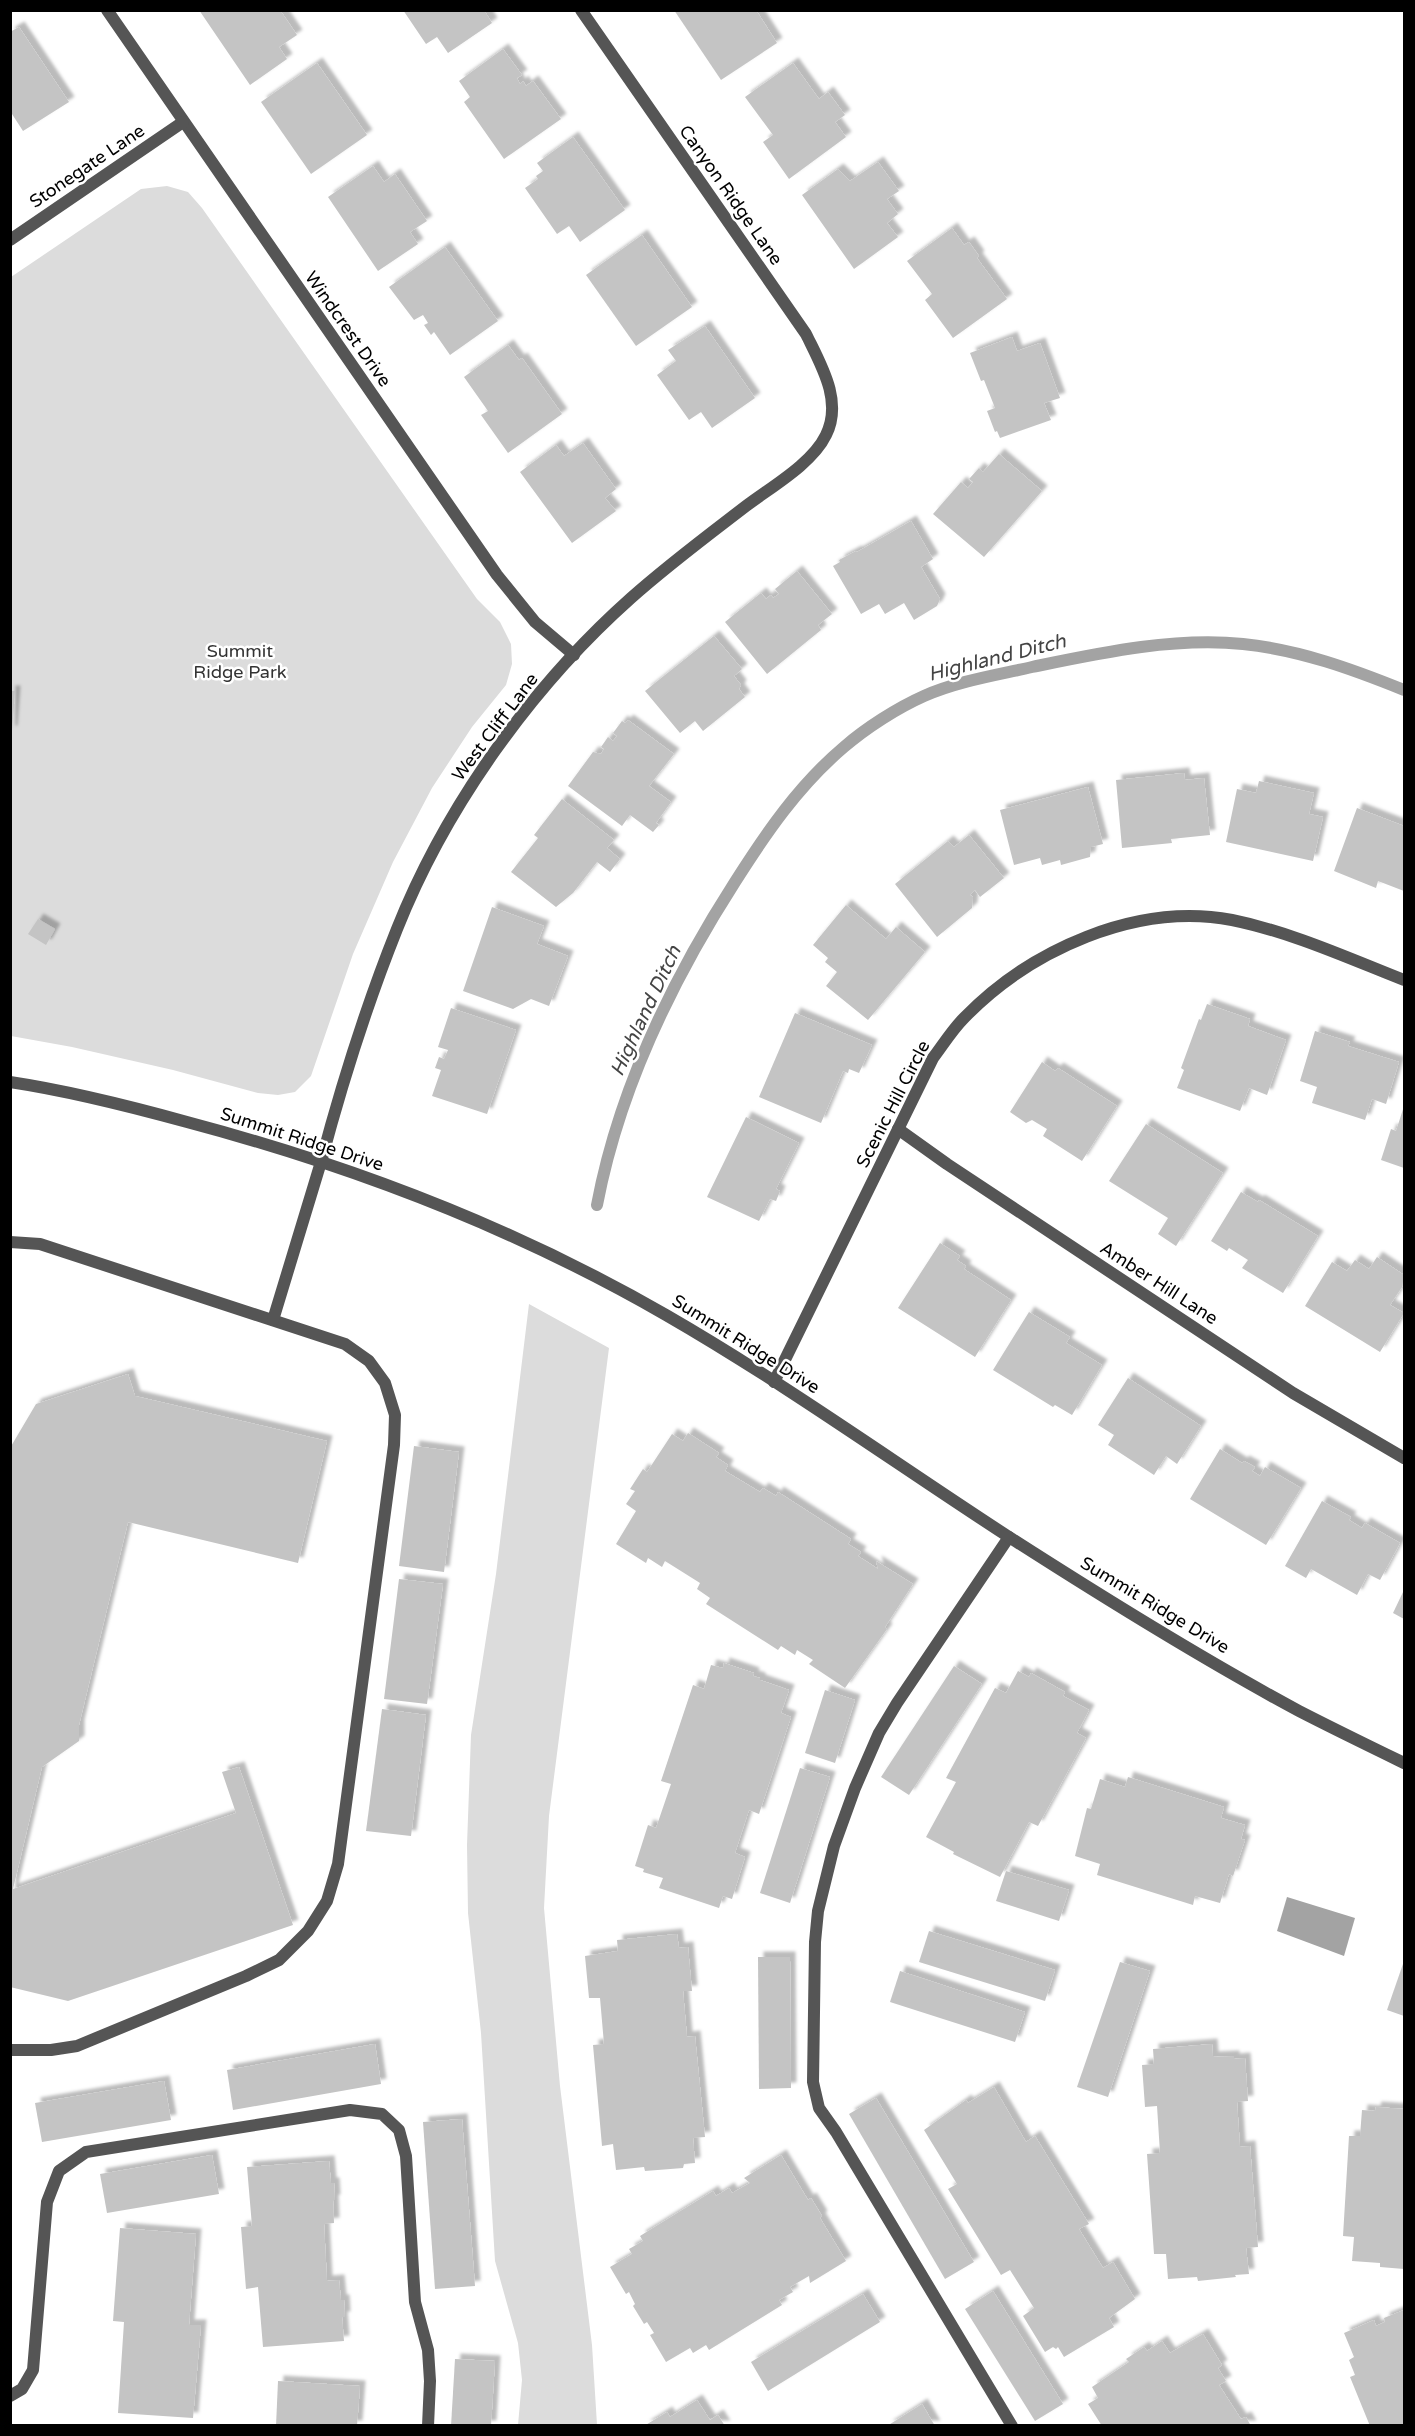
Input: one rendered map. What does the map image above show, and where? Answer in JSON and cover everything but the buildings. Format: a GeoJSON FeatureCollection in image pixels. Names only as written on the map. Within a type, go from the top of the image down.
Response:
{"type":"FeatureCollection","features":[{"type":"Feature","properties":{"kind":"street","name":"Windcrest Drive"},"geometry":{"type":"LineString","coordinates":[[107,10],[497,575],[535,622],[574,655]]}},
{"type":"Feature","properties":{"kind":"street","name":"Canyon Ridge Lane"},"geometry":{"type":"LineString","coordinates":[[580,10],[806,334],[826,377],[832,408]]}},
{"type":"Feature","properties":{"kind":"street","name":"Stonegate Lane"},"geometry":{"type":"LineString","coordinates":[[10,240],[183,122]]}},
{"type":"Feature","properties":{"kind":"street","name":"West Cliff Lane"},"geometry":{"type":"LineString","coordinates":[[273,1320],[338,1099],[372,997],[398,927],[459,805],[531,705],[574,655],[629,600],[679,557],[810,458],[826,435],[832,408]]}},
{"type":"Feature","properties":{"kind":"street","name":"Scenic Hill Circle"},"geometry":{"type":"LineString","coordinates":[[774,1382],[933,1058],[962,1019],[1008,978],[1062,946],[1117,925],[1178,917],[1231,920],[1291,937],[1404,980]]}},
{"type":"Feature","properties":{"kind":"street","name":"Summit Ridge Drive"},"geometry":{"type":"LineString","coordinates":[[10,1082],[124,1105],[321,1161],[407,1192],[508,1235],[592,1276],[664,1314],[774,1382],[1009,1537],[1199,1654],[1299,1710],[1404,1763]]}},
{"type":"Feature","properties":{"kind":"street","name":"Amber Hill Lane"},"geometry":{"type":"LineString","coordinates":[[898,1129],[947,1164],[1293,1393],[1404,1458]]}},
{"type":"Feature","properties":{"kind":"street"},"geometry":{"type":"LineString","coordinates":[[10,1242],[40,1244],[345,1344],[369,1360],[385,1383],[396,1415],[340,1852],[327,1901],[308,1931],[279,1960],[246,1976],[77,2046],[51,2050],[10,2050]]}},
{"type":"Feature","properties":{"kind":"street"},"geometry":{"type":"LineString","coordinates":[[1009,1537],[897,1703],[879,1733],[851,1798],[834,1846],[818,1911],[815,1942],[813,2082],[819,2108],[836,2132],[1012,2426]]}},
{"type":"Feature","properties":{"kind":"street"},"geometry":{"type":"LineString","coordinates":[[10,2396],[22,2389],[33,2370],[47,2202],[59,2171],[86,2152],[350,2110],[382,2114],[399,2130],[406,2156],[416,2302],[429,2360],[428,2426]]}},
{"type":"Feature","properties":{"kind":"green space","name":"Summit Ridge Park"},"geometry":{"type":"Polygon","coordinates":[[[167,186],[188,192],[202,208],[477,599],[500,622],[511,644],[512,664],[506,685],[472,727],[432,788],[393,862],[353,954],[311,1076],[295,1092],[278,1095],[258,1093],[173,1070],[72,1047],[11,1036],[11,277],[141,189],[167,186]]]}},
{"type":"Feature","properties":{"kind":"green space"},"geometry":{"type":"Polygon","coordinates":[[[529,1304],[609,1348],[549,1816],[544,1908],[560,2086],[592,2345],[597,2425],[518,2425],[522,2380],[518,2343],[495,2261],[481,2033],[468,1913],[467,1845],[471,1735],[496,1574],[529,1304]]]}},
{"type":"Feature","properties":{"kind":"shaded area"},"geometry":{"type":"Polygon","coordinates":[[[1287,1897],[1355,1918],[1344,1956],[1277,1931],[1287,1897]]]}},
{"type":"Feature","properties":{"kind":"waterway","name":"Highland Ditch"},"geometry":{"type":"LineString","coordinates":[[597,1205],[619,1119],[634,1078],[669,997],[712,919],[759,846],[798,793],[844,747],[882,719],[924,696],[978,679],[1110,652],[1190,643],[1243,644],[1285,651],[1345,668],[1404,690]]}}]}
